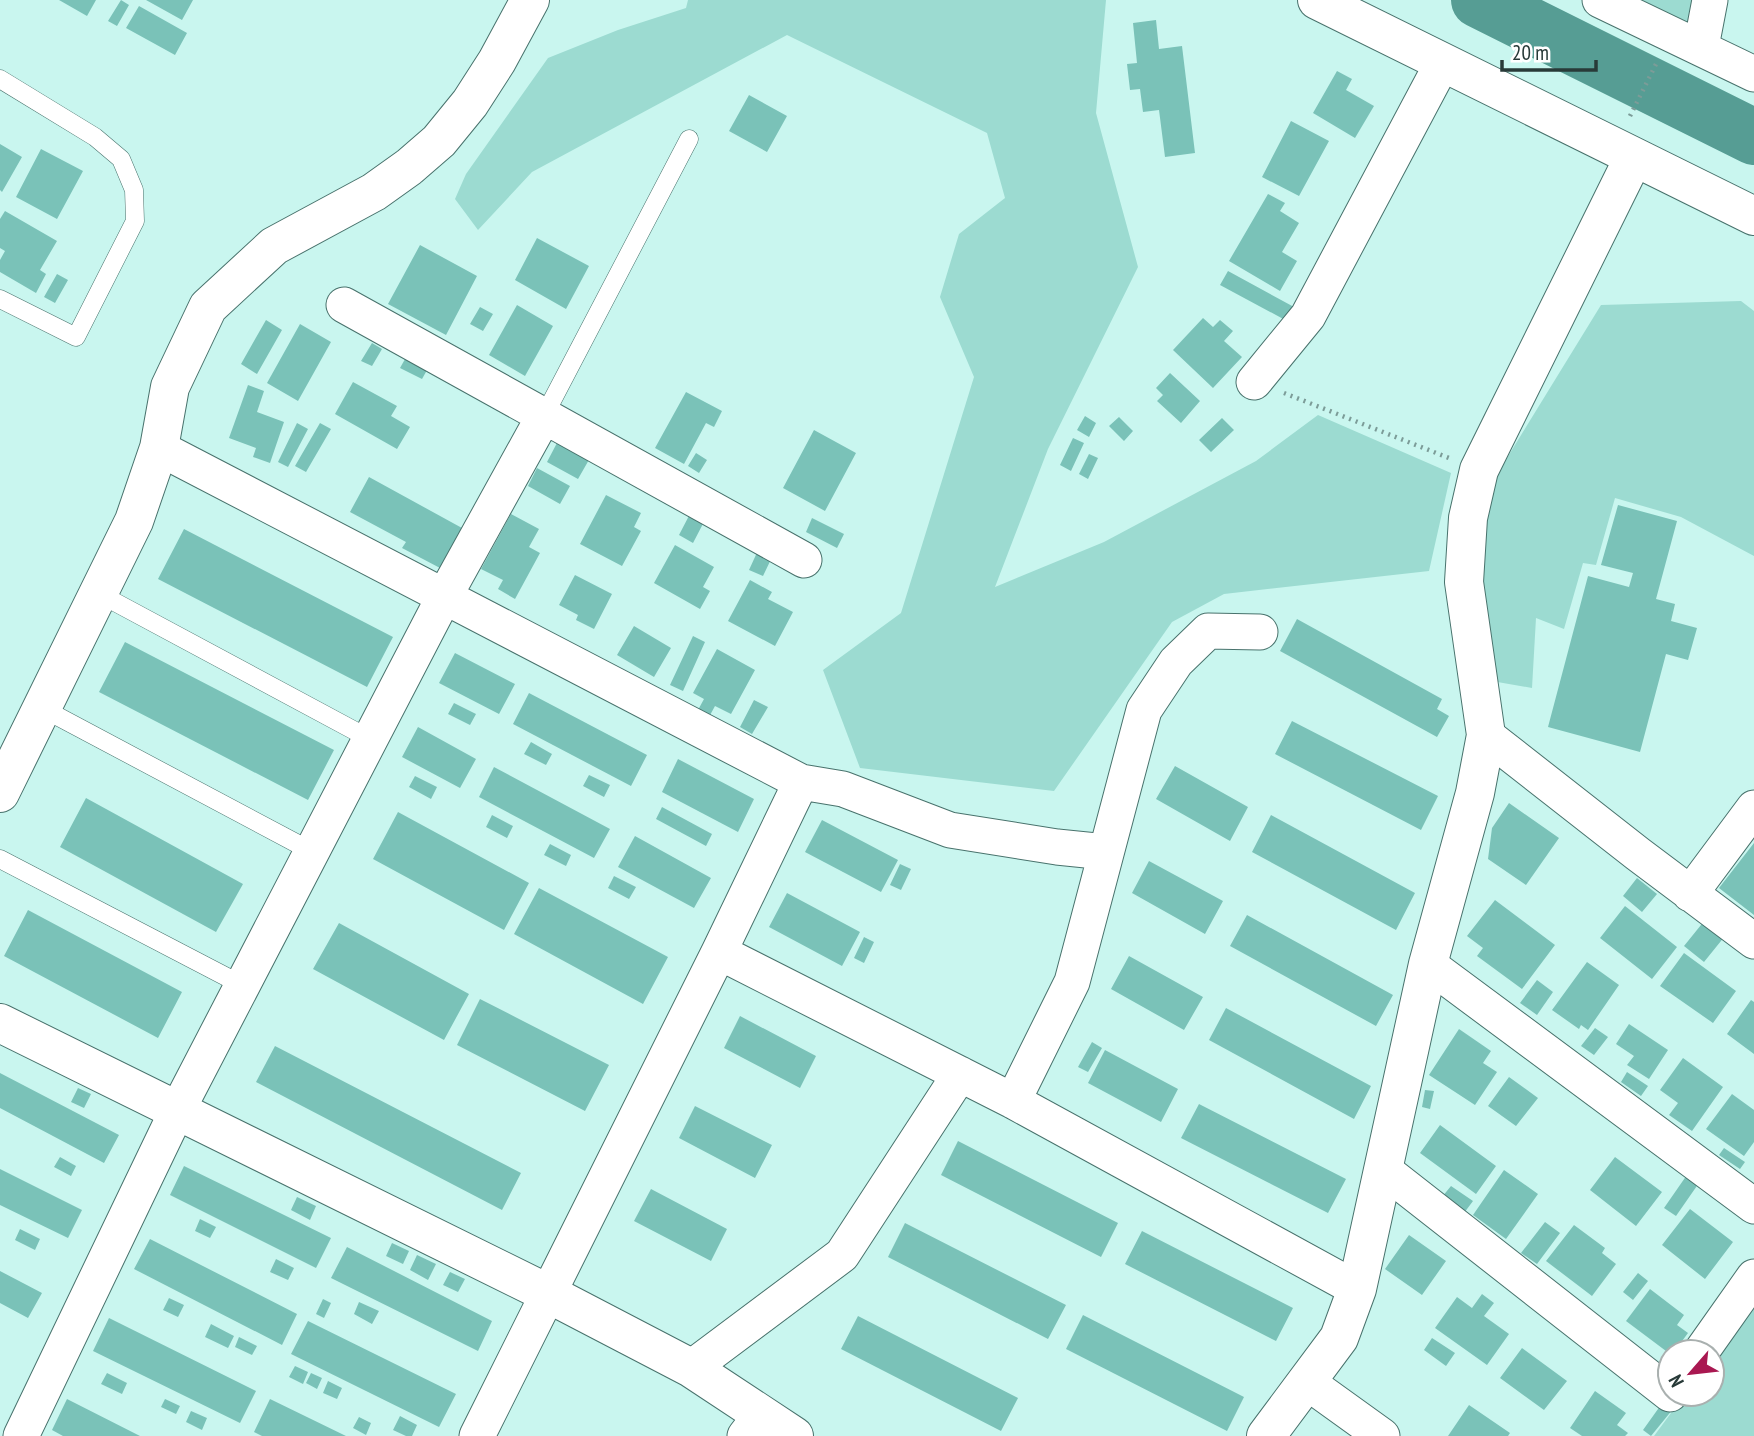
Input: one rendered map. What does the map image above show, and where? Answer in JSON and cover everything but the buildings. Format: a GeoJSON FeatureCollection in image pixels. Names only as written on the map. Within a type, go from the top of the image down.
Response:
{"type":"FeatureCollection","features":[{"type":"Feature","properties":{"kind":"street"},"geometry":{"type":"LineString","coordinates":[[0,793],[134,521],[159,448],[170,387],[208,307],[274,246],[374,192],[410,167],[439,141],[470,103],[497,61],[530,0]]}},
{"type":"Feature","properties":{"kind":"street"},"geometry":{"type":"LineString","coordinates":[[1317,0],[1754,216]]}},
{"type":"Feature","properties":{"kind":"street"},"geometry":{"type":"LineString","coordinates":[[1600,0],[1754,74]]}},
{"type":"Feature","properties":{"kind":"street"},"geometry":{"type":"LineString","coordinates":[[1701,47],[1710,0]]}},
{"type":"Feature","properties":{"kind":"street"},"geometry":{"type":"LineString","coordinates":[[1254,382],[1308,316],[1443,62]]}},
{"type":"Feature","properties":{"kind":"street"},"geometry":{"type":"LineString","coordinates":[[1266,1436],[1339,1338],[1357,1289],[1428,964],[1475,793],[1486,735],[1464,582],[1468,518],[1479,470],[1634,157]]}},
{"type":"Feature","properties":{"kind":"street"},"geometry":{"type":"LineString","coordinates":[[344,305],[804,560]]}},
{"type":"Feature","properties":{"kind":"street"},"geometry":{"type":"LineString","coordinates":[[21,1436],[177,1111],[444,597],[544,416]]}},
{"type":"Feature","properties":{"kind":"street"},"geometry":{"type":"LineString","coordinates":[[159,448],[801,782],[843,789],[950,830],[1107,852]]}},
{"type":"Feature","properties":{"kind":"street"},"geometry":{"type":"LineString","coordinates":[[1013,1101],[1072,982],[1144,710],[1176,662],[1208,631],[1260,632]]}},
{"type":"Feature","properties":{"kind":"street"},"geometry":{"type":"LineString","coordinates":[[1486,735],[1754,942]]}},
{"type":"Feature","properties":{"kind":"street"},"geometry":{"type":"LineString","coordinates":[[477,1436],[801,782]]}},
{"type":"Feature","properties":{"kind":"street"},"geometry":{"type":"LineString","coordinates":[[1690,894],[1754,808]]}},
{"type":"Feature","properties":{"kind":"street"},"geometry":{"type":"LineString","coordinates":[[719,952],[960,1073],[1357,1289]]}},
{"type":"Feature","properties":{"kind":"street"},"geometry":{"type":"LineString","coordinates":[[1428,964],[1754,1206]]}},
{"type":"Feature","properties":{"kind":"street"},"geometry":{"type":"LineString","coordinates":[[0,1023],[549,1294],[691,1368],[753,1425],[794,1436]]}},
{"type":"Feature","properties":{"kind":"street"},"geometry":{"type":"LineString","coordinates":[[691,1368],[842,1255],[960,1073]]}},
{"type":"Feature","properties":{"kind":"street"},"geometry":{"type":"LineString","coordinates":[[1384,1170],[1656,1382]]}},
{"type":"Feature","properties":{"kind":"street"},"geometry":{"type":"LineString","coordinates":[[1711,1338],[1754,1277]]}},
{"type":"Feature","properties":{"kind":"street"},"geometry":{"type":"LineString","coordinates":[[1307,1382],[1382,1436]]}},
{"type":"Feature","properties":{"kind":"lane"},"geometry":{"type":"LineString","coordinates":[[0,79],[95,136],[121,159],[134,190],[135,221],[76,337],[0,299]]}},
{"type":"Feature","properties":{"kind":"lane"},"geometry":{"type":"LineString","coordinates":[[544,416],[689,139]]}},
{"type":"Feature","properties":{"kind":"lane"},"geometry":{"type":"LineString","coordinates":[[98,593],[370,739]]}},
{"type":"Feature","properties":{"kind":"lane"},"geometry":{"type":"LineString","coordinates":[[42,708],[311,851]]}},
{"type":"Feature","properties":{"kind":"lane"},"geometry":{"type":"LineString","coordinates":[[0,859],[242,985]]}},
{"type":"Feature","properties":{"kind":"path"},"geometry":{"type":"LineString","coordinates":[[1632,112],[1659,58]]}},
{"type":"Feature","properties":{"kind":"path"},"geometry":{"type":"LineString","coordinates":[[1254,382],[1479,470]]}},
{"type":"Feature","properties":{"kind":"green space"},"geometry":{"type":"Polygon","coordinates":[[[688,0],[1106,0],[1096,113],[1138,267],[1048,449],[995,587],[1104,542],[1256,461],[1318,415],[1451,473],[1429,571],[1224,594],[1172,622],[1054,791],[860,768],[823,670],[901,613],[974,377],[940,297],[959,234],[1005,198],[987,133],[787,35],[532,172],[478,230],[455,199],[466,174],[548,58],[618,30],[686,8],[688,0]]]}},
{"type":"Feature","properties":{"kind":"green space"},"geometry":{"type":"Polygon","coordinates":[[[1618,0],[1697,0],[1692,35],[1618,0]]]}},
{"type":"Feature","properties":{"kind":"green space"},"geometry":{"type":"Polygon","coordinates":[[[1741,301],[1754,311],[1754,556],[1681,517],[1615,498],[1596,565],[1583,563],[1564,629],[1536,618],[1532,688],[1486,680],[1472,581],[1491,484],[1601,305],[1741,301]]]}},
{"type":"Feature","properties":{"kind":"green space"},"geometry":{"type":"Polygon","coordinates":[[[1754,1301],[1754,1436],[1654,1436],[1675,1408],[1726,1408],[1726,1339],[1754,1301]]]}},
{"type":"Feature","properties":{"kind":"waterway"},"geometry":{"type":"LineString","coordinates":[[1479,0],[1754,137]]}}]}
